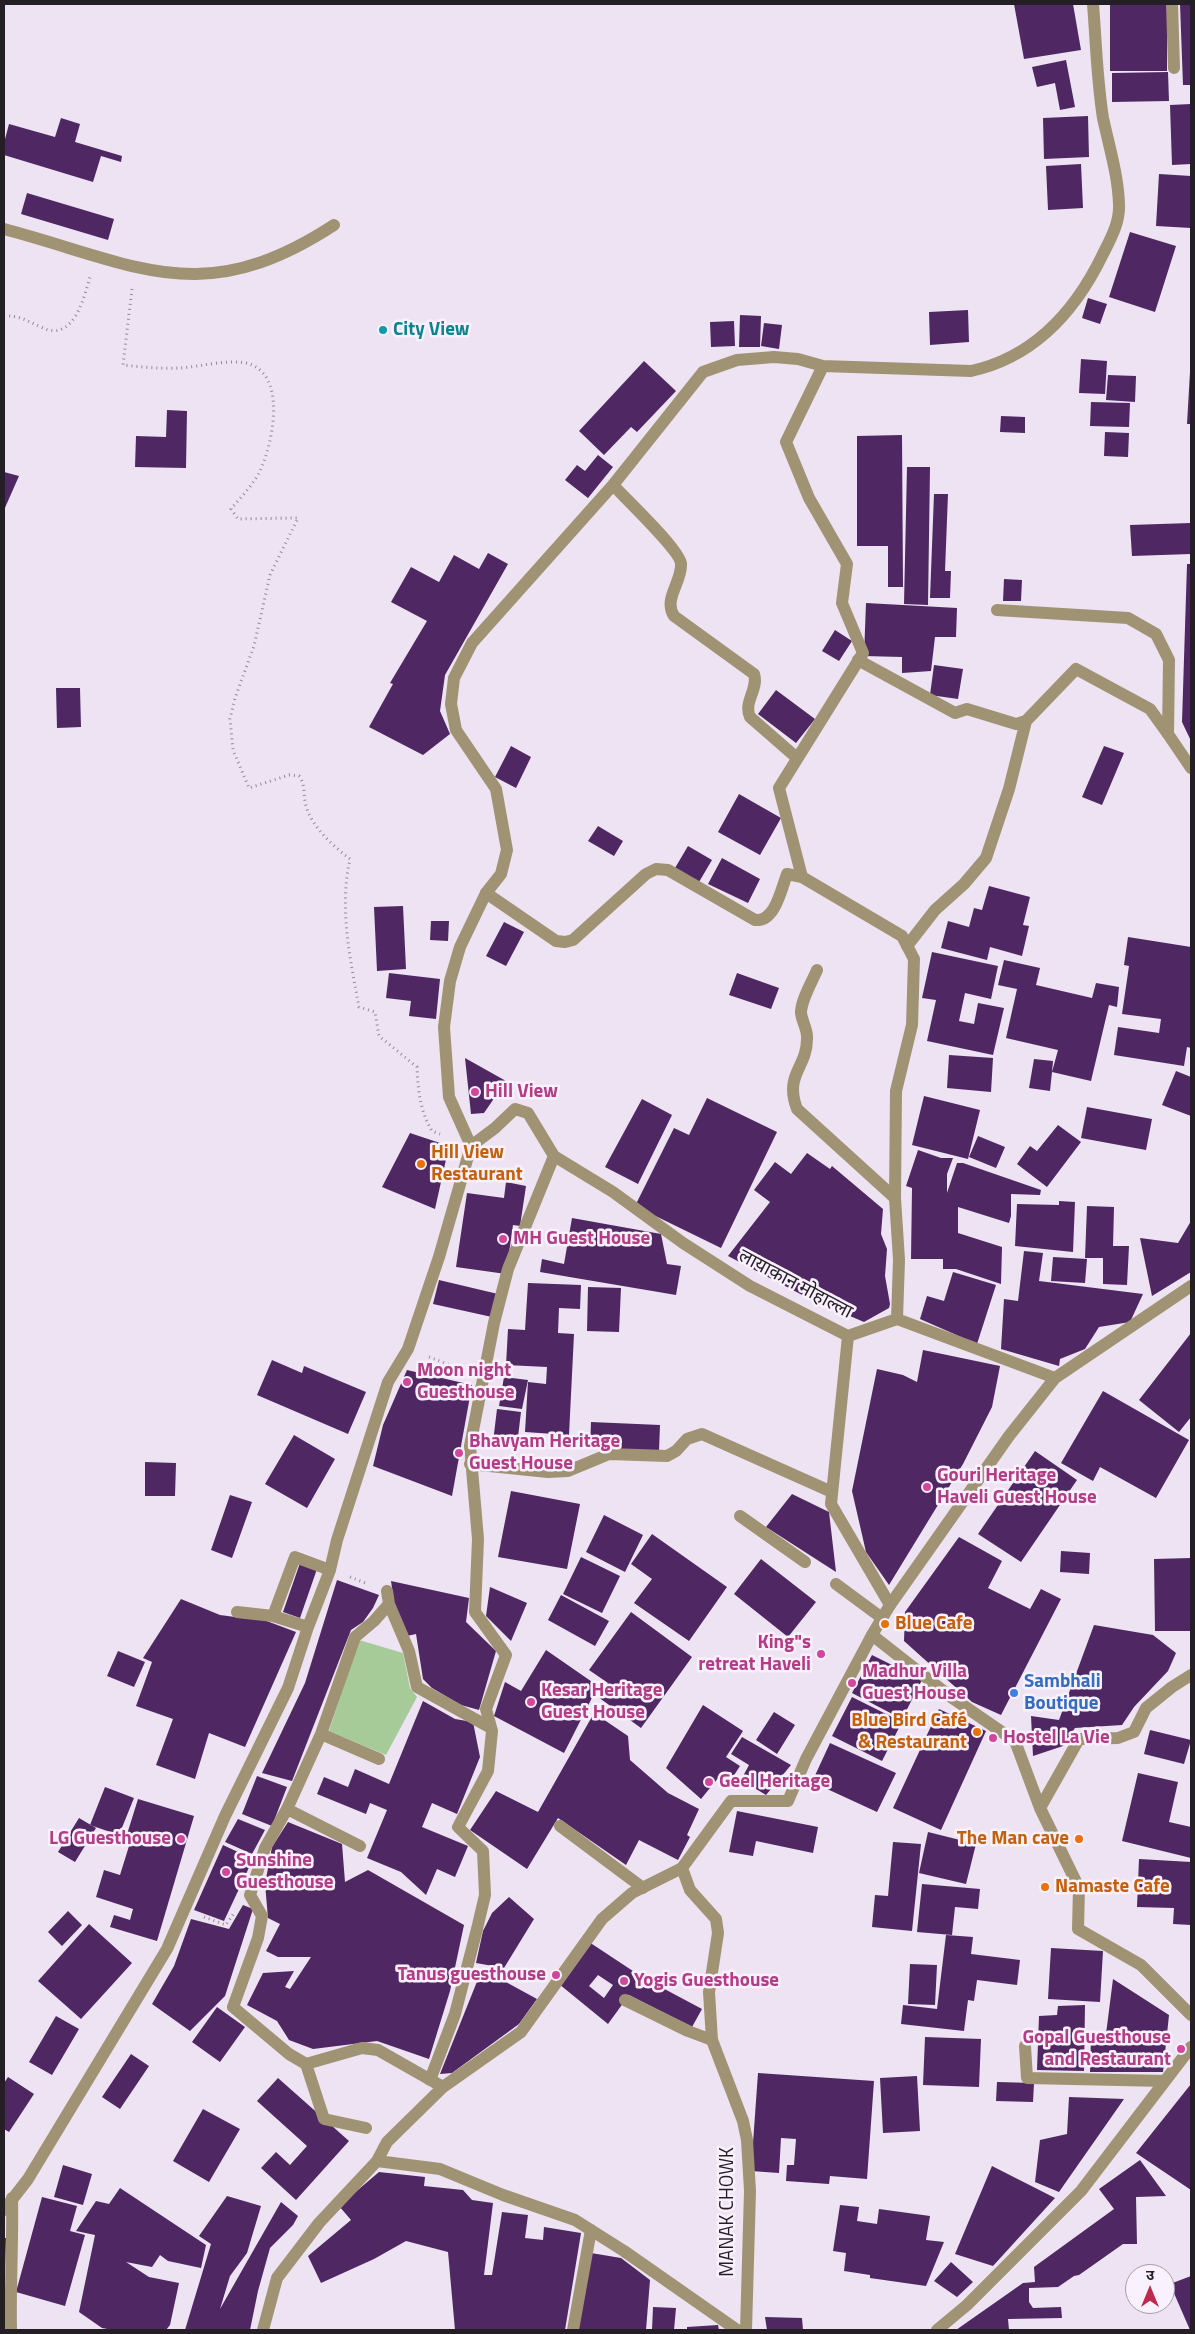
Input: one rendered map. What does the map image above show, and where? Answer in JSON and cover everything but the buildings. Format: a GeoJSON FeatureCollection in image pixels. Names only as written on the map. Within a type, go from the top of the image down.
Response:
{"type":"FeatureCollection","features":[{"type":"Feature","properties":{"kind":"street"},"geometry":{"type":"LineString","coordinates":[[4,2210],[28,2179],[167,1949],[225,1816],[288,1688],[308,1627],[330,1570],[336,1540],[388,1382],[408,1349],[439,1257],[471,1146],[449,1097],[444,1027],[450,981],[460,947],[486,893],[501,874],[507,850],[496,789],[456,730],[451,704],[454,678],[472,643],[613,485],[703,372],[737,360],[755,357],[798,359],[824,366],[971,370],[988,367],[1020,352],[1059,321],[1083,292],[1115,230],[1119,205],[1113,161],[1104,118],[1093,4]]}},
{"type":"Feature","properties":{"kind":"street"},"geometry":{"type":"LineString","coordinates":[[1172,4],[1174,68]]}},
{"type":"Feature","properties":{"kind":"street"},"geometry":{"type":"LineString","coordinates":[[4,230],[135,268],[183,276],[234,271],[284,254],[334,225]]}},
{"type":"Feature","properties":{"kind":"street"},"geometry":{"type":"LineString","coordinates":[[802,876],[779,788],[863,653],[842,603],[847,564],[809,498],[786,442],[824,366]]}},
{"type":"Feature","properties":{"kind":"street"},"geometry":{"type":"LineString","coordinates":[[613,485],[680,558],[682,563],[670,606],[674,616],[754,674],[755,685],[748,708],[750,716],[797,758]]}},
{"type":"Feature","properties":{"kind":"street"},"geometry":{"type":"LineString","coordinates":[[997,610],[1128,618],[1156,634],[1168,660],[1168,734]]}},
{"type":"Feature","properties":{"kind":"street"},"geometry":{"type":"LineString","coordinates":[[858,660],[955,713],[967,709],[1016,724],[1026,721],[1076,669],[1150,709],[1191,768]]}},
{"type":"Feature","properties":{"kind":"street"},"geometry":{"type":"LineString","coordinates":[[907,946],[935,910],[964,884],[986,858],[1009,789],[1026,721]]}},
{"type":"Feature","properties":{"kind":"street"},"geometry":{"type":"LineString","coordinates":[[486,893],[556,941],[565,942],[573,940],[646,874],[656,869],[668,870],[755,920],[760,920],[771,913],[787,874],[802,876],[902,936],[914,959],[912,1025],[896,1091],[895,1198],[899,1260],[898,1319],[1055,1378]]}},
{"type":"Feature","properties":{"kind":"street"},"geometry":{"type":"LineString","coordinates":[[817,970],[801,1011],[808,1039],[792,1090],[797,1109],[895,1198]]}},
{"type":"Feature","properties":{"kind":"street","name":"लायाकान मोहाल्ला"},"geometry":{"type":"LineString","coordinates":[[471,1146],[495,1128],[515,1109],[528,1113],[554,1156],[613,1192],[683,1243],[750,1286],[848,1336],[898,1319]]}},
{"type":"Feature","properties":{"kind":"street"},"geometry":{"type":"LineString","coordinates":[[430,2080],[455,2014],[485,1895],[483,1850],[458,1827],[488,1771],[491,1728],[486,1709],[506,1655],[475,1612],[478,1539],[476,1501],[470,1464],[470,1446],[483,1378],[508,1269],[554,1156]]}},
{"type":"Feature","properties":{"kind":"street"},"geometry":{"type":"LineString","coordinates":[[263,2330],[277,2278],[319,2223],[377,2161],[387,2142],[443,2087],[522,2032],[602,1919],[632,1893],[682,1868],[731,1801],[788,1801],[806,1759],[882,1618],[1009,1436],[1055,1378],[1191,1286]]}},
{"type":"Feature","properties":{"kind":"street"},"geometry":{"type":"LineString","coordinates":[[848,1336],[831,1504],[890,1605]]}},
{"type":"Feature","properties":{"kind":"street"},"geometry":{"type":"LineString","coordinates":[[470,1464],[548,1472],[568,1471],[609,1454],[667,1456],[687,1439],[702,1434],[832,1492]]}},
{"type":"Feature","properties":{"kind":"street"},"geometry":{"type":"LineString","coordinates":[[740,1516],[805,1562]]}},
{"type":"Feature","properties":{"kind":"street"},"geometry":{"type":"LineString","coordinates":[[273,1616],[295,1556],[330,1570]]}},
{"type":"Feature","properties":{"kind":"street"},"geometry":{"type":"LineString","coordinates":[[836,1584],[882,1618]]}},
{"type":"Feature","properties":{"kind":"street"},"geometry":{"type":"LineString","coordinates":[[388,1598],[409,1651],[417,1687],[491,1728]]}},
{"type":"Feature","properties":{"kind":"street"},"geometry":{"type":"LineString","coordinates":[[366,2128],[324,2119],[306,2064],[289,2054],[233,2007],[258,1938],[262,1916],[250,1895],[265,1848],[287,1809],[321,1734],[355,1636],[374,1621],[388,1598]]}},
{"type":"Feature","properties":{"kind":"street"},"geometry":{"type":"LineString","coordinates":[[237,1612],[273,1616],[308,1627]]}},
{"type":"Feature","properties":{"kind":"street"},"geometry":{"type":"LineString","coordinates":[[872,1635],[951,1697],[1014,1741],[1040,1808],[1079,1888],[1078,1929],[1141,1965],[1191,2015]]}},
{"type":"Feature","properties":{"kind":"street"},"geometry":{"type":"LineString","coordinates":[[1040,1808],[1079,1739],[1118,1738],[1134,1732],[1146,1708],[1172,1687],[1191,1675]]}},
{"type":"Feature","properties":{"kind":"street"},"geometry":{"type":"LineString","coordinates":[[321,1734],[379,1759]]}},
{"type":"Feature","properties":{"kind":"street"},"geometry":{"type":"LineString","coordinates":[[287,1809],[360,1846]]}},
{"type":"Feature","properties":{"kind":"street"},"geometry":{"type":"LineString","coordinates":[[560,1826],[643,1888]]}},
{"type":"Feature","properties":{"kind":"street","name":"MANAK CHOWK"},"geometry":{"type":"LineString","coordinates":[[682,1868],[690,1890],[716,1919],[718,1933],[709,1992],[712,2040],[743,2121],[747,2140],[750,2191],[746,2330]]}},
{"type":"Feature","properties":{"kind":"street"},"geometry":{"type":"LineString","coordinates":[[625,2000],[688,2031],[712,2040]]}},
{"type":"Feature","properties":{"kind":"street"},"geometry":{"type":"LineString","coordinates":[[1025,2046],[1027,2078],[1165,2081]]}},
{"type":"Feature","properties":{"kind":"street"},"geometry":{"type":"LineString","coordinates":[[937,2330],[967,2305],[1080,2191],[1191,2047]]}},
{"type":"Feature","properties":{"kind":"street"},"geometry":{"type":"LineString","coordinates":[[306,2064],[362,2048],[371,2048],[378,2050],[443,2087]]}},
{"type":"Feature","properties":{"kind":"street"},"geometry":{"type":"LineString","coordinates":[[377,2161],[440,2169],[503,2195],[575,2220],[624,2250],[737,2330]]}},
{"type":"Feature","properties":{"kind":"street"},"geometry":{"type":"LineString","coordinates":[[8,2328],[12,2198]]}},
{"type":"Feature","properties":{"kind":"street"},"geometry":{"type":"LineString","coordinates":[[573,2330],[591,2230]]}},
{"type":"Feature","properties":{"kind":"path"},"geometry":{"type":"LineString","coordinates":[[4,316],[28,319],[46,330],[66,326],[73,321],[79,312],[96,257]]}},
{"type":"Feature","properties":{"kind":"path"},"geometry":{"type":"LineString","coordinates":[[135,268],[123,365],[181,368],[239,362],[251,364],[261,370],[271,387],[274,413],[260,472],[231,509],[238,519],[298,518],[270,575],[254,646],[232,709],[230,728],[233,750],[249,788],[289,775],[299,776],[302,780],[306,808],[313,820],[328,841],[350,859],[346,874],[345,905],[350,958],[359,1007],[375,1012],[379,1036],[417,1067],[422,1110],[432,1131],[471,1146]]}},
{"type":"Feature","properties":{"kind":"path"},"geometry":{"type":"LineString","coordinates":[[408,1349],[483,1378]]}},
{"type":"Feature","properties":{"kind":"path"},"geometry":{"type":"LineString","coordinates":[[330,1570],[388,1598]]}},
{"type":"Feature","properties":{"kind":"path"},"geometry":{"type":"LineString","coordinates":[[184,1910],[226,1925],[243,1899],[250,1895]]}},
{"type":"Feature","properties":{"kind":"green space"},"geometry":{"type":"Polygon","coordinates":[[[359,1640],[403,1653],[410,1688],[417,1697],[386,1755],[329,1731],[359,1640]]]}},
{"type":"Feature","properties":{"kind":"place","name":"City View"},"geometry":{"type":"Point","coordinates":[383,330]}},
{"type":"Feature","properties":{"kind":"place","name":"Hill View"},"geometry":{"type":"Point","coordinates":[475,1092]}},
{"type":"Feature","properties":{"kind":"place","name":"Hill View Restaurant"},"geometry":{"type":"Point","coordinates":[421,1164]}},
{"type":"Feature","properties":{"kind":"place","name":"MH Guest House"},"geometry":{"type":"Point","coordinates":[503,1239]}},
{"type":"Feature","properties":{"kind":"place","name":"Moon night Guesthouse"},"geometry":{"type":"Point","coordinates":[407,1382]}},
{"type":"Feature","properties":{"kind":"place","name":"Bhavyam Heritage Guest House"},"geometry":{"type":"Point","coordinates":[459,1453]}},
{"type":"Feature","properties":{"kind":"place","name":"Gouri Heritage Haveli Guest House"},"geometry":{"type":"Point","coordinates":[927,1487]}},
{"type":"Feature","properties":{"kind":"place","name":"Blue Cafe"},"geometry":{"type":"Point","coordinates":[885,1624]}},
{"type":"Feature","properties":{"kind":"place","name":"King\"s retreat Haveli"},"geometry":{"type":"Point","coordinates":[821,1654]}},
{"type":"Feature","properties":{"kind":"place","name":"Madhur Villa Guest House"},"geometry":{"type":"Point","coordinates":[852,1683]}},
{"type":"Feature","properties":{"kind":"place","name":"Sambhali Boutique"},"geometry":{"type":"Point","coordinates":[1014,1693]}},
{"type":"Feature","properties":{"kind":"place","name":"Kesar Heritage Guest House"},"geometry":{"type":"Point","coordinates":[531,1702]}},
{"type":"Feature","properties":{"kind":"place","name":"Blue Bird Café & Restaurant"},"geometry":{"type":"Point","coordinates":[977,1732]}},
{"type":"Feature","properties":{"kind":"place","name":"Hostel La Vie"},"geometry":{"type":"Point","coordinates":[993,1738]}},
{"type":"Feature","properties":{"kind":"place","name":"Geel Heritage"},"geometry":{"type":"Point","coordinates":[709,1782]}},
{"type":"Feature","properties":{"kind":"place","name":"LG Guesthouse"},"geometry":{"type":"Point","coordinates":[181,1839]}},
{"type":"Feature","properties":{"kind":"place","name":"The Man cave"},"geometry":{"type":"Point","coordinates":[1079,1839]}},
{"type":"Feature","properties":{"kind":"place","name":"Sunshine Guesthouse"},"geometry":{"type":"Point","coordinates":[226,1872]}},
{"type":"Feature","properties":{"kind":"place","name":"Namaste Cafe"},"geometry":{"type":"Point","coordinates":[1045,1887]}},
{"type":"Feature","properties":{"kind":"place","name":"Tanus guesthouse"},"geometry":{"type":"Point","coordinates":[556,1975]}},
{"type":"Feature","properties":{"kind":"place","name":"Yogis Guesthouse"},"geometry":{"type":"Point","coordinates":[624,1981]}},
{"type":"Feature","properties":{"kind":"place","name":"Gopal Guesthouse and Restaurant"},"geometry":{"type":"Point","coordinates":[1181,2049]}}]}
